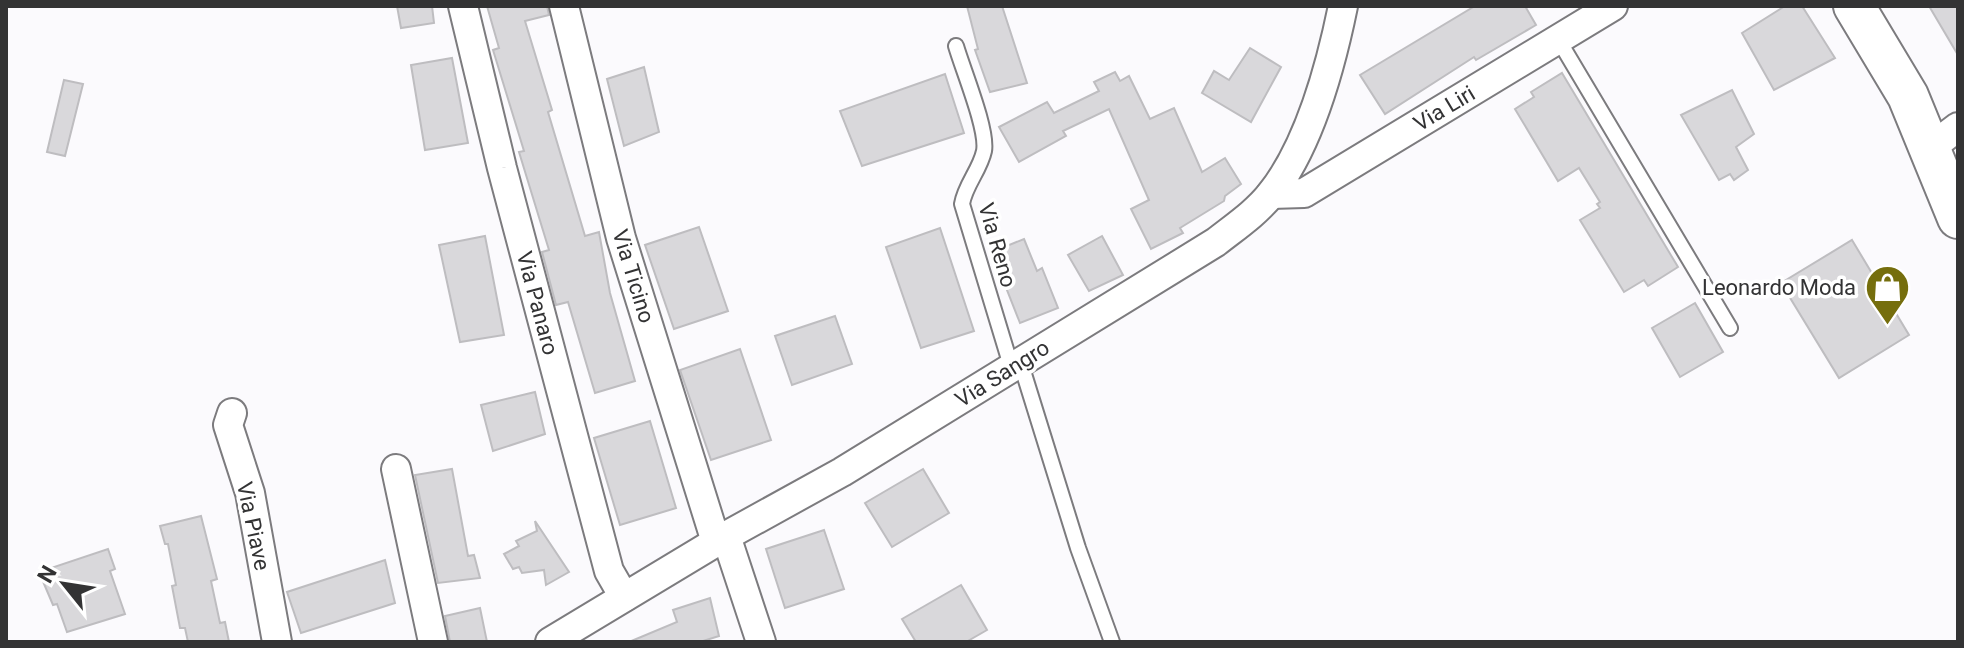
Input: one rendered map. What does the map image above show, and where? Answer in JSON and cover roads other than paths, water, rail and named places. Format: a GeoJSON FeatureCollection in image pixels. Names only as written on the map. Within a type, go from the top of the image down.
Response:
{"type":"FeatureCollection","features":[{"type":"Feature","properties":{"kind":"main road"},"geometry":{"type":"LineString","coordinates":[[1854,6],[1908,96],[1943,138],[1958,218]]}},
{"type":"Feature","properties":{"kind":"street","name":"Via Panaro"},"geometry":{"type":"LineString","coordinates":[[463,6],[502,168],[609,571],[624,597]]}},
{"type":"Feature","properties":{"kind":"street","name":"Via Ticino"},"geometry":{"type":"LineString","coordinates":[[564,6],[621,238],[721,539],[761,642]]}},
{"type":"Feature","properties":{"kind":"street","name":"Via Sangro"},"geometry":{"type":"LineString","coordinates":[[550,642],[590,631],[624,597],[842,472],[1216,242],[1247,218],[1271,194],[1289,165],[1321,92],[1335,48],[1343,6]]}},
{"type":"Feature","properties":{"kind":"street","name":"Via Liri"},"geometry":{"type":"LineString","coordinates":[[1271,194],[1304,193],[1613,6]]}},
{"type":"Feature","properties":{"kind":"street","name":"Via Piave"},"geometry":{"type":"LineString","coordinates":[[232,413],[228,425],[250,493],[277,642]]}},
{"type":"Feature","properties":{"kind":"street"},"geometry":{"type":"LineString","coordinates":[[396,469],[433,642]]}},
{"type":"Feature","properties":{"kind":"lane"},"geometry":{"type":"LineString","coordinates":[[1558,39],[1730,328]]}},
{"type":"Feature","properties":{"kind":"lane","name":"Via Reno"},"geometry":{"type":"LineString","coordinates":[[956,46],[984,134],[984,152],[964,192],[962,204],[1112,642]]}},
{"type":"Feature","properties":{"kind":"place","name":"Leonardo Moda"},"geometry":{"type":"Point","coordinates":[1887,326]}}]}
